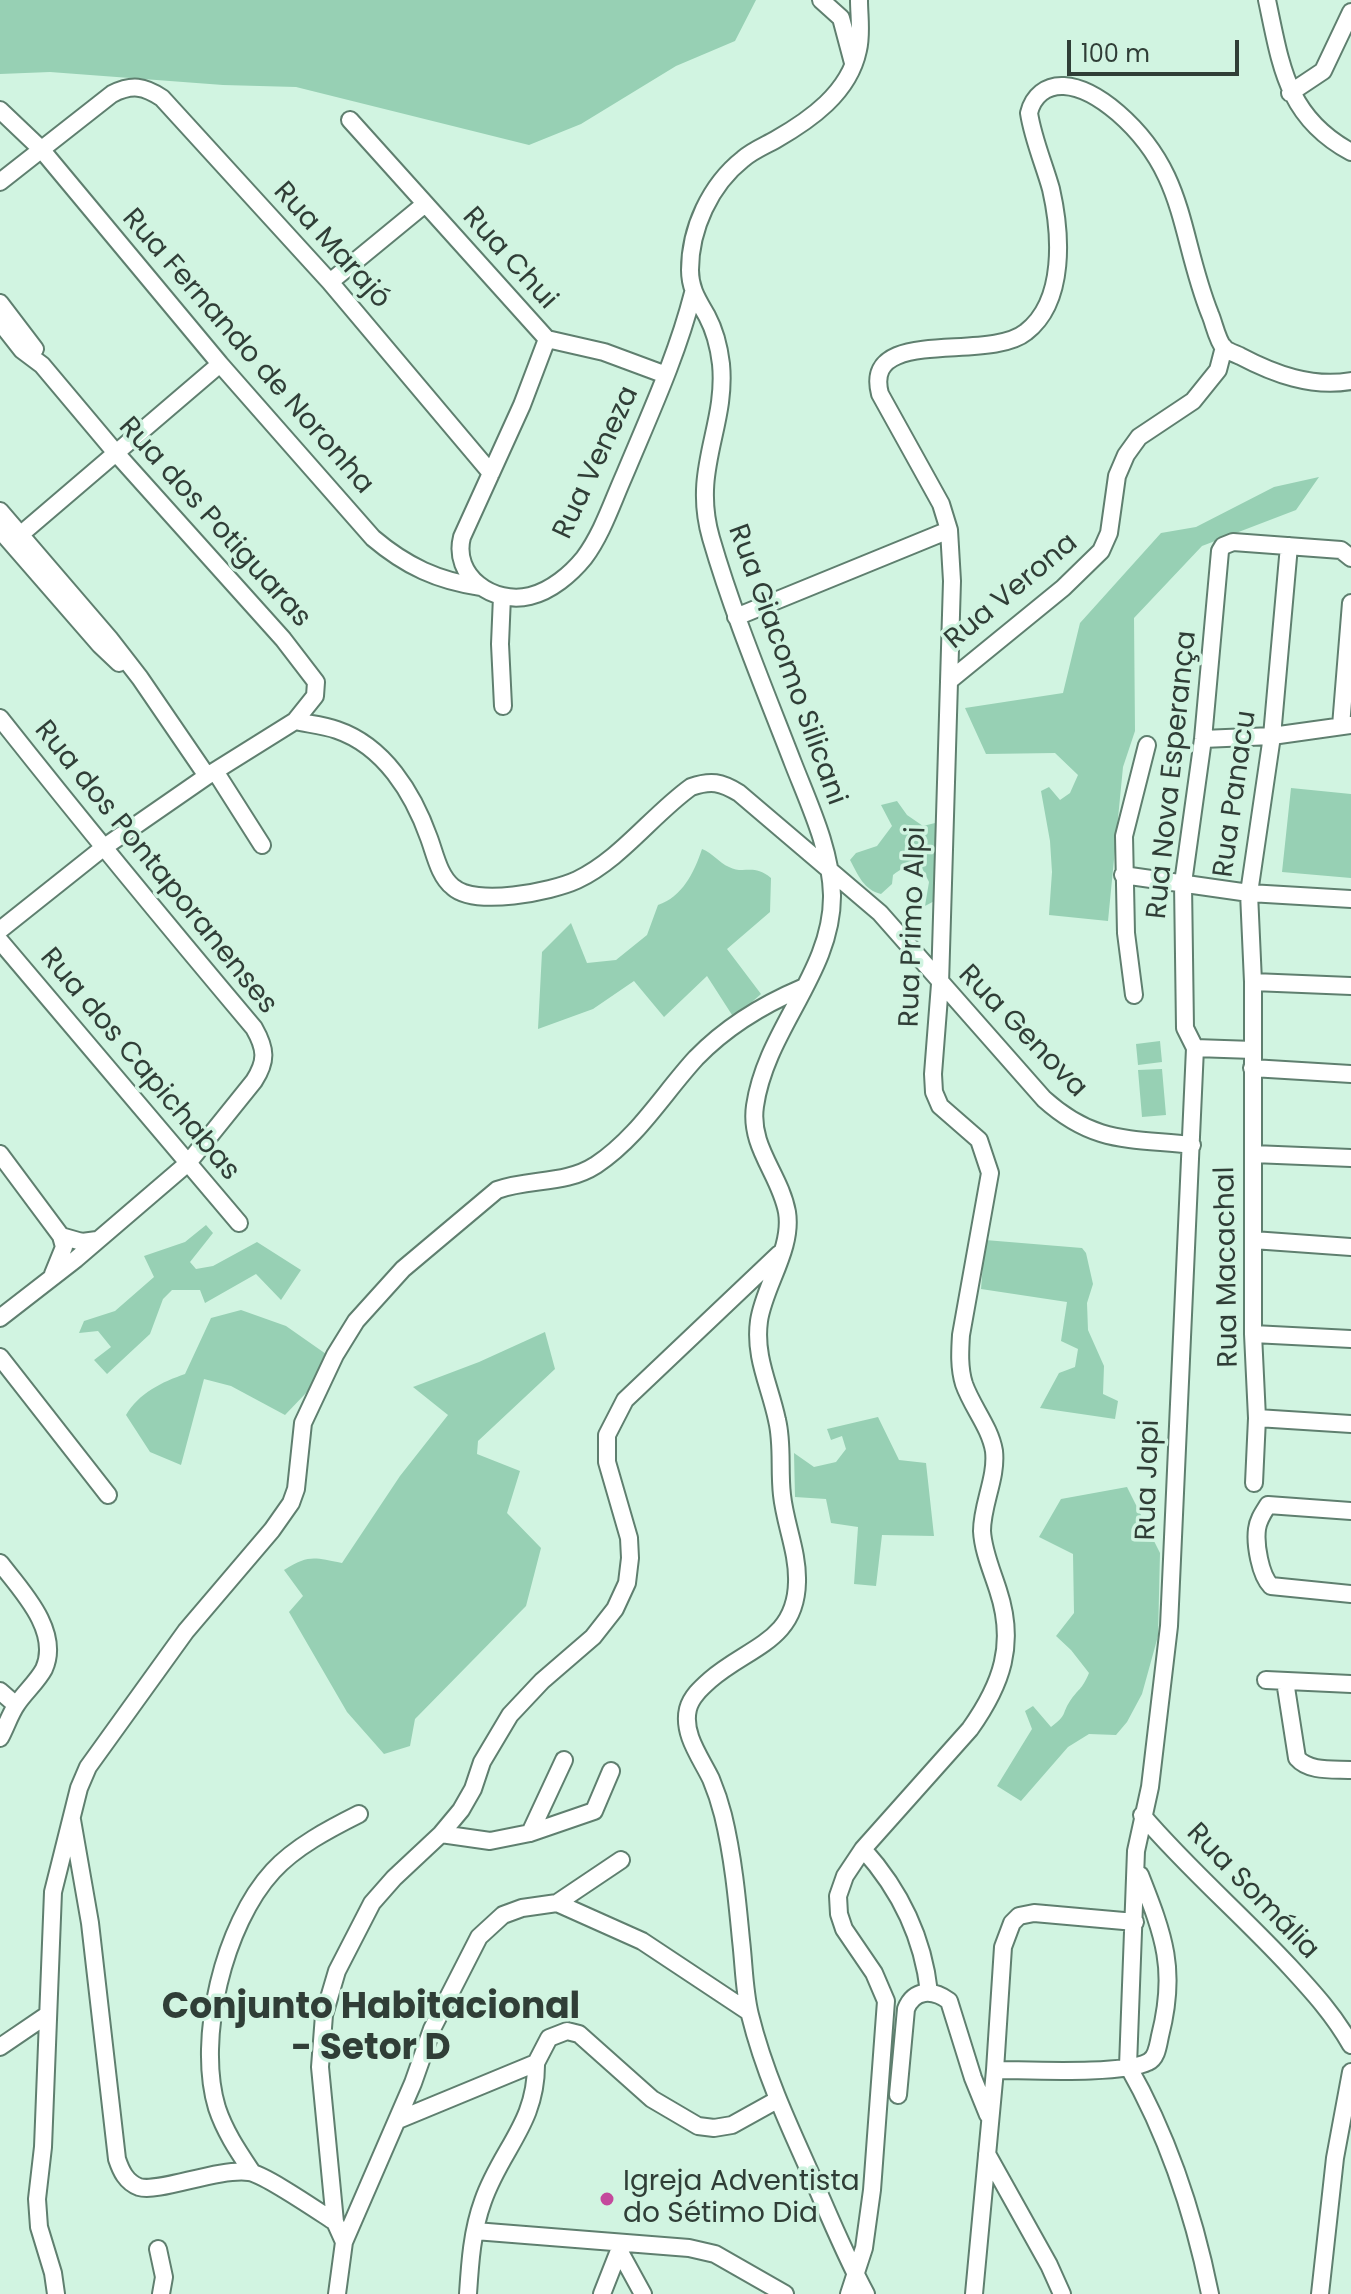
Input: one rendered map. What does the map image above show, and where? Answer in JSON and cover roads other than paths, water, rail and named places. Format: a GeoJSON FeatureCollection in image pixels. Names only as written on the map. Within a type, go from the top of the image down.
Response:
{"type":"FeatureCollection","features":[{"type":"Feature","properties":{"kind":"street"},"geometry":{"type":"LineString","coordinates":[[821,0],[841,18],[854,64]]}},
{"type":"Feature","properties":{"kind":"street","name":"Rua Giacomo Silicani"},"geometry":{"type":"LineString","coordinates":[[781,1252],[788,1224],[787,1210],[760,1148],[754,1121],[758,1089],[768,1057],[818,963],[827,934],[832,899],[830,869],[814,817],[736,617],[703,507],[703,483],[720,399],[722,369],[717,340],[708,317],[693,293],[690,269],[697,224],[713,193],[745,157],[825,106],[854,64],[859,48],[859,0]]}},
{"type":"Feature","properties":{"kind":"street"},"geometry":{"type":"LineString","coordinates":[[1267,0],[1290,93],[1318,129],[1351,152]]}},
{"type":"Feature","properties":{"kind":"street"},"geometry":{"type":"LineString","coordinates":[[1290,93],[1323,71],[1351,12]]}},
{"type":"Feature","properties":{"kind":"street","name":"Rua Marajó"},"geometry":{"type":"LineString","coordinates":[[41,149],[112,94],[133,86],[150,90],[162,98],[330,282],[491,473]]}},
{"type":"Feature","properties":{"kind":"street","name":"Rua Primo Alpi"},"geometry":{"type":"LineString","coordinates":[[849,2294],[864,2248],[872,2190],[886,2001],[874,1973],[844,1929],[838,1896],[845,1876],[863,1849],[970,1729],[984,1709],[1001,1672],[1007,1637],[1003,1610],[982,1533],[994,1450],[965,1386],[960,1358],[961,1335],[990,1173],[979,1140],[940,1106],[934,1092],[933,1074],[940,984],[952,581],[949,530],[935,490],[880,394],[876,380],[879,367],[891,357],[911,351],[1006,342],[1025,334],[1041,318],[1053,291],[1057,222],[1051,189],[1031,125],[1032,103],[1038,94],[1050,87],[1081,89],[1112,107],[1138,130],[1154,150],[1172,186],[1204,299],[1224,347]]}},
{"type":"Feature","properties":{"kind":"street","name":"Rua Fernando de Noronha"},"geometry":{"type":"LineString","coordinates":[[0,110],[41,149],[220,364],[373,538],[394,556],[449,582],[481,587]]}},
{"type":"Feature","properties":{"kind":"street","name":"Rua Chui"},"geometry":{"type":"LineString","coordinates":[[350,120],[547,339],[604,352],[666,375]]}},
{"type":"Feature","properties":{"kind":"street"},"geometry":{"type":"LineString","coordinates":[[0,182],[41,149]]}},
{"type":"Feature","properties":{"kind":"street"},"geometry":{"type":"LineString","coordinates":[[330,282],[425,204]]}},
{"type":"Feature","properties":{"kind":"street","name":"Rua Veneza"},"geometry":{"type":"LineString","coordinates":[[481,587],[502,596],[534,596],[569,574],[585,557],[597,537],[666,375],[693,293]]}},
{"type":"Feature","properties":{"kind":"street","name":"Rua dos Potiguaras"},"geometry":{"type":"LineString","coordinates":[[0,303],[31,343],[42,365]]}},
{"type":"Feature","properties":{"kind":"street","name":"Rua dos Potiguaras"},"geometry":{"type":"LineString","coordinates":[[0,322],[22,350],[42,365],[116,453],[308,668],[316,682],[315,696],[295,721]]}},
{"type":"Feature","properties":{"kind":"street"},"geometry":{"type":"LineString","coordinates":[[481,587],[467,576],[459,549],[462,537],[522,405],[547,339]]}},
{"type":"Feature","properties":{"kind":"street"},"geometry":{"type":"LineString","coordinates":[[1224,347],[1267,371],[1303,381],[1351,381]]}},
{"type":"Feature","properties":{"kind":"street","name":"Rua Verona"},"geometry":{"type":"LineString","coordinates":[[949,681],[1063,588],[1101,551],[1109,533],[1117,476],[1126,455],[1139,437],[1193,401],[1218,370],[1224,347]]}},
{"type":"Feature","properties":{"kind":"street"},"geometry":{"type":"LineString","coordinates":[[20,535],[220,364]]}},
{"type":"Feature","properties":{"kind":"street"},"geometry":{"type":"LineString","coordinates":[[0,511],[109,638],[262,845]]}},
{"type":"Feature","properties":{"kind":"street"},"geometry":{"type":"LineString","coordinates":[[0,530],[100,645],[140,678]]}},
{"type":"Feature","properties":{"kind":"street"},"geometry":{"type":"LineString","coordinates":[[736,617],[949,530]]}},
{"type":"Feature","properties":{"kind":"street","name":"Rua Nova Esperança"},"geometry":{"type":"LineString","coordinates":[[1192,1145],[1195,1048],[1185,1028],[1183,883],[1203,739],[1220,551],[1223,546],[1233,542],[1289,546]]}},
{"type":"Feature","properties":{"kind":"street"},"geometry":{"type":"LineString","coordinates":[[1289,546],[1341,550],[1351,558]]}},
{"type":"Feature","properties":{"kind":"street","name":"Rua Panacu"},"geometry":{"type":"LineString","coordinates":[[1253,1050],[1249,893],[1272,736],[1289,546]]}},
{"type":"Feature","properties":{"kind":"street"},"geometry":{"type":"LineString","coordinates":[[502,596],[500,644],[503,706]]}},
{"type":"Feature","properties":{"kind":"street"},"geometry":{"type":"LineString","coordinates":[[1203,739],[1272,736],[1346,725],[1351,603]]}},
{"type":"Feature","properties":{"kind":"street","name":"Rua dos Pontaporanenses"},"geometry":{"type":"LineString","coordinates":[[0,718],[103,848],[254,1028],[265,1054],[262,1068],[254,1081],[188,1163]]}},
{"type":"Feature","properties":{"kind":"street"},"geometry":{"type":"LineString","coordinates":[[0,930],[103,848],[295,721]]}},
{"type":"Feature","properties":{"kind":"street","name":"Rua Genova"},"geometry":{"type":"LineString","coordinates":[[295,721],[337,730],[372,750],[396,775],[415,802],[441,872],[451,886],[464,895],[483,897],[546,890],[577,880],[604,863],[691,787],[721,782],[739,793],[880,913],[940,984],[1063,1116],[1103,1136],[1192,1145]]}},
{"type":"Feature","properties":{"kind":"street"},"geometry":{"type":"LineString","coordinates":[[1134,995],[1126,933],[1124,836],[1147,745]]}},
{"type":"Feature","properties":{"kind":"street"},"geometry":{"type":"LineString","coordinates":[[1123,875],[1249,893],[1351,899]]}},
{"type":"Feature","properties":{"kind":"street","name":"Rua dos Capichabas"},"geometry":{"type":"LineString","coordinates":[[0,941],[239,1223]]}},
{"type":"Feature","properties":{"kind":"street"},"geometry":{"type":"LineString","coordinates":[[1253,982],[1351,986]]}},
{"type":"Feature","properties":{"kind":"street"},"geometry":{"type":"LineString","coordinates":[[56,2294],[39,2227],[37,2199],[43,2147],[53,1892],[71,1812],[88,1767],[186,1631],[272,1530],[291,1503],[296,1489],[301,1433],[307,1410],[343,1340],[370,1303],[422,1251],[497,1190],[569,1178],[597,1165],[634,1133],[697,1057],[736,1022],[754,1010],[802,988]]}},
{"type":"Feature","properties":{"kind":"street"},"geometry":{"type":"LineString","coordinates":[[1195,1048],[1253,1050]]}},
{"type":"Feature","properties":{"kind":"street","name":"Rua Macachal"},"geometry":{"type":"LineString","coordinates":[[1253,1050],[1253,1334],[1257,1418],[1254,1483]]}},
{"type":"Feature","properties":{"kind":"street"},"geometry":{"type":"LineString","coordinates":[[1252,1068],[1351,1074]]}},
{"type":"Feature","properties":{"kind":"street","name":"Rua Japi"},"geometry":{"type":"LineString","coordinates":[[1128,2066],[1136,1851],[1150,1787],[1167,1655],[1192,1145]]}},
{"type":"Feature","properties":{"kind":"street"},"geometry":{"type":"LineString","coordinates":[[0,1154],[61,1236],[64,1247],[53,1277]]}},
{"type":"Feature","properties":{"kind":"street"},"geometry":{"type":"LineString","coordinates":[[1253,1154],[1351,1158]]}},
{"type":"Feature","properties":{"kind":"street"},"geometry":{"type":"LineString","coordinates":[[0,1318],[188,1163]]}},
{"type":"Feature","properties":{"kind":"street"},"geometry":{"type":"LineString","coordinates":[[61,1236],[82,1242],[98,1240]]}},
{"type":"Feature","properties":{"kind":"street"},"geometry":{"type":"LineString","coordinates":[[1253,1240],[1351,1247]]}},
{"type":"Feature","properties":{"kind":"street"},"geometry":{"type":"LineString","coordinates":[[344,2242],[335,2222],[320,2067],[324,2015],[337,1971],[372,1903],[461,1810],[473,1789],[482,1762],[510,1715],[542,1681],[599,1630],[622,1596],[627,1583],[629,1538],[607,1462],[607,1435],[625,1400],[781,1252]]}},
{"type":"Feature","properties":{"kind":"street"},"geometry":{"type":"LineString","coordinates":[[781,1252],[759,1319],[758,1348],[765,1384],[777,1419],[783,1504],[796,1568],[795,1601],[784,1626],[775,1636],[712,1678],[698,1691],[687,1712],[689,1736],[717,1793],[727,1831],[749,2012],[777,2100],[866,2294]]}},
{"type":"Feature","properties":{"kind":"street"},"geometry":{"type":"LineString","coordinates":[[740,1288],[764,1302]]}},
{"type":"Feature","properties":{"kind":"street"},"geometry":{"type":"LineString","coordinates":[[1253,1334],[1351,1339]]}},
{"type":"Feature","properties":{"kind":"street"},"geometry":{"type":"LineString","coordinates":[[0,1357],[108,1495]]}},
{"type":"Feature","properties":{"kind":"street"},"geometry":{"type":"LineString","coordinates":[[1257,1418],[1351,1424]]}},
{"type":"Feature","properties":{"kind":"street"},"geometry":{"type":"LineString","coordinates":[[1351,1511],[1268,1505],[1259,1518],[1256,1531],[1266,1581],[1279,1589],[1351,1594]]}},
{"type":"Feature","properties":{"kind":"street"},"geometry":{"type":"LineString","coordinates":[[0,1563],[26,1596],[44,1632],[48,1655],[39,1677],[16,1705],[0,1738]]}},
{"type":"Feature","properties":{"kind":"street"},"geometry":{"type":"LineString","coordinates":[[1266,1680],[1351,1684]]}},
{"type":"Feature","properties":{"kind":"street"},"geometry":{"type":"LineString","coordinates":[[1285,1681],[1297,1758],[1309,1767],[1351,1770]]}},
{"type":"Feature","properties":{"kind":"street"},"geometry":{"type":"LineString","coordinates":[[0,1691],[16,1705]]}},
{"type":"Feature","properties":{"kind":"street"},"geometry":{"type":"LineString","coordinates":[[530,1833],[564,1760]]}},
{"type":"Feature","properties":{"kind":"street"},"geometry":{"type":"LineString","coordinates":[[441,1834],[490,1841],[530,1833],[594,1811],[611,1771]]}},
{"type":"Feature","properties":{"kind":"street"},"geometry":{"type":"LineString","coordinates":[[71,1812],[90,1923],[117,2159],[121,2171],[129,2181],[142,2188],[155,2188],[217,2172],[252,2172]]}},
{"type":"Feature","properties":{"kind":"street"},"geometry":{"type":"LineString","coordinates":[[335,2222],[252,2172],[229,2138],[217,2107],[210,2059],[213,2016],[228,1956],[247,1907],[275,1869],[326,1831],[359,1814]]}},
{"type":"Feature","properties":{"kind":"street","name":"Rua Somália"},"geometry":{"type":"LineString","coordinates":[[1142,1815],[1171,1849],[1257,1932],[1313,1992],[1337,2020],[1351,2045]]}},
{"type":"Feature","properties":{"kind":"street"},"geometry":{"type":"LineString","coordinates":[[863,1849],[890,1882],[911,1921],[926,1963],[929,1992]]}},
{"type":"Feature","properties":{"kind":"street"},"geometry":{"type":"LineString","coordinates":[[337,2294],[344,2242],[398,2120],[432,2029],[479,1937],[503,1915],[522,1908],[557,1903],[621,1860]]}},
{"type":"Feature","properties":{"kind":"street"},"geometry":{"type":"LineString","coordinates":[[995,2070],[1128,2066],[1147,2063],[1155,2056],[1166,2012],[1169,1985],[1167,1952],[1137,1868]]}},
{"type":"Feature","properties":{"kind":"street"},"geometry":{"type":"LineString","coordinates":[[557,1903],[642,1941],[749,2012]]}},
{"type":"Feature","properties":{"kind":"street"},"geometry":{"type":"LineString","coordinates":[[974,2294],[1003,1947],[1012,1923],[1019,1916],[1034,1913],[1135,1922]]}},
{"type":"Feature","properties":{"kind":"street"},"geometry":{"type":"LineString","coordinates":[[898,2095],[906,2009],[910,2000],[929,1992],[949,2001],[973,2078],[989,2117]]}},
{"type":"Feature","properties":{"kind":"street"},"geometry":{"type":"LineString","coordinates":[[0,2047],[47,2015]]}},
{"type":"Feature","properties":{"kind":"street"},"geometry":{"type":"LineString","coordinates":[[468,2294],[475,2231],[483,2200],[528,2116],[534,2097],[536,2063],[549,2038],[567,2031],[579,2034],[652,2099],[698,2126],[714,2128],[732,2125],[777,2100]]}},
{"type":"Feature","properties":{"kind":"street"},"geometry":{"type":"LineString","coordinates":[[398,2120],[536,2063]]}},
{"type":"Feature","properties":{"kind":"street"},"geometry":{"type":"LineString","coordinates":[[1128,2066],[1158,2122],[1210,2294]]}},
{"type":"Feature","properties":{"kind":"street"},"geometry":{"type":"LineString","coordinates":[[1320,2294],[1335,2158],[1351,2072]]}},
{"type":"Feature","properties":{"kind":"street"},"geometry":{"type":"LineString","coordinates":[[987,2154],[1062,2294]]}},
{"type":"Feature","properties":{"kind":"street"},"geometry":{"type":"LineString","coordinates":[[475,2231],[621,2248],[689,2248],[715,2254],[785,2294]]}},
{"type":"Feature","properties":{"kind":"street"},"geometry":{"type":"LineString","coordinates":[[602,2294],[621,2248]]}},
{"type":"Feature","properties":{"kind":"street"},"geometry":{"type":"LineString","coordinates":[[621,2248],[643,2294]]}},
{"type":"Feature","properties":{"kind":"street"},"geometry":{"type":"LineString","coordinates":[[158,2249],[164,2277],[161,2294]]}},
{"type":"Feature","properties":{"kind":"place","name":"Igreja Adventista do Sétimo Dia"},"geometry":{"type":"Point","coordinates":[607,2199]}},
{"type":"Feature","properties":{"kind":"district","name":"Conjunto Habitacional - Setor D"},"geometry":{"type":"Point","coordinates":[371,2030]}}]}
